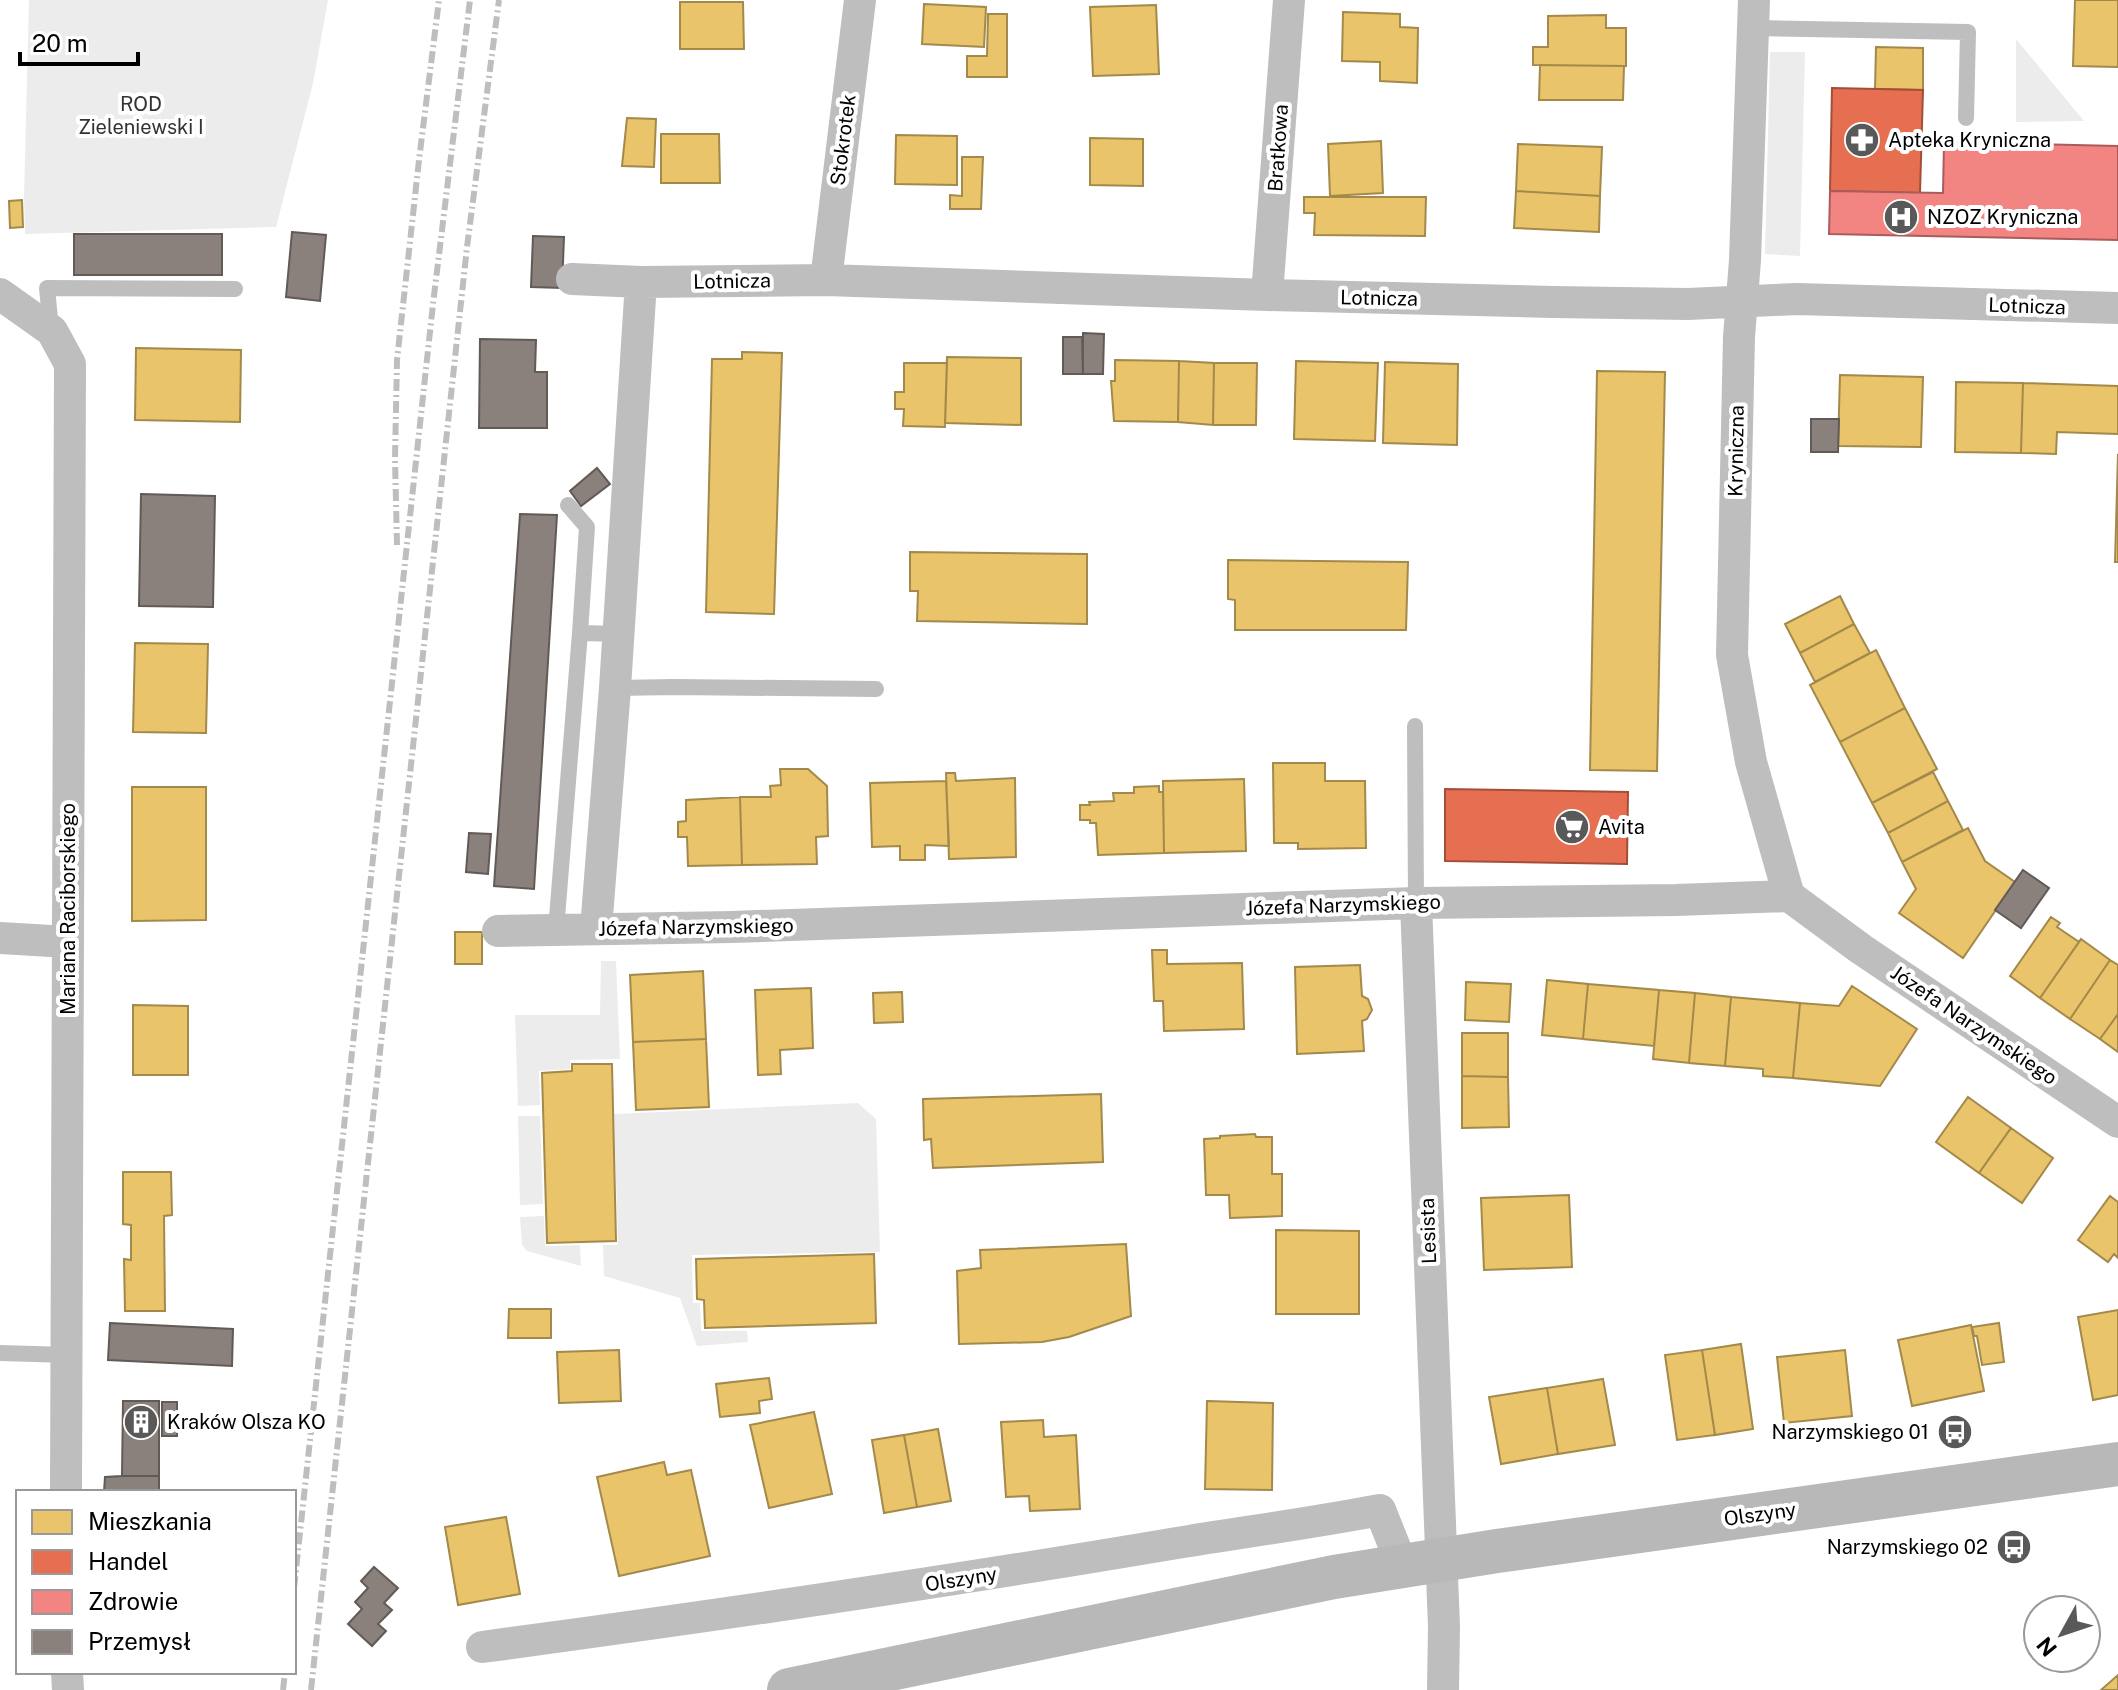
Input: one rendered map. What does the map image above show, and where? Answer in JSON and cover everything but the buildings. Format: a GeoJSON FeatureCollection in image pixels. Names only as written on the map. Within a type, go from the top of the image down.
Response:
{"type":"FeatureCollection","features":[{"type":"Feature","properties":{"kind":"street","name":"Stokrotek"},"geometry":{"type":"LineString","coordinates":[[826,280],[860,0]]}},
{"type":"Feature","properties":{"kind":"street","name":"Bratkowa"},"geometry":{"type":"LineString","coordinates":[[1267,295],[1289,0]]}},
{"type":"Feature","properties":{"kind":"street","name":"Kryniczna"},"geometry":{"type":"LineString","coordinates":[[1753,14],[1743,301],[1739,337],[1732,655],[1751,762],[1789,896]]}},
{"type":"Feature","properties":{"kind":"street","name":"Lotnicza"},"geometry":{"type":"LineString","coordinates":[[572,279],[641,282],[826,280],[1613,303],[1688,304],[1797,299],[2118,308]]}},
{"type":"Feature","properties":{"kind":"street"},"geometry":{"type":"LineString","coordinates":[[596,929],[619,634],[641,282]]}},
{"type":"Feature","properties":{"kind":"street"},"geometry":{"type":"LineString","coordinates":[[0,294],[52,331]]}},
{"type":"Feature","properties":{"kind":"street","name":"Mariana Raciborskiego"},"geometry":{"type":"LineString","coordinates":[[52,331],[70,364],[66,1490]]}},
{"type":"Feature","properties":{"kind":"street","name":"Józefa Narzymskiego"},"geometry":{"type":"LineString","coordinates":[[498,931],[732,927],[1416,903],[1789,896],[1861,949],[2118,1122]]}},
{"type":"Feature","properties":{"kind":"street","name":"Lesista"},"geometry":{"type":"LineString","coordinates":[[1416,903],[1422,1562],[1444,1627],[1443,1690]]}},
{"type":"Feature","properties":{"kind":"street"},"geometry":{"type":"LineString","coordinates":[[0,938],[68,942]]}},
{"type":"Feature","properties":{"kind":"street","name":"Olszyny"},"geometry":{"type":"LineString","coordinates":[[789,1690],[1334,1577],[1422,1562],[2118,1464]]}},
{"type":"Feature","properties":{"kind":"street","name":"Olszyny"},"geometry":{"type":"LineString","coordinates":[[482,1647],[972,1578],[1380,1510],[1422,1562]]}},
{"type":"Feature","properties":{"kind":"lane"},"geometry":{"type":"LineString","coordinates":[[1753,14],[1968,32],[1966,118]]}},
{"type":"Feature","properties":{"kind":"lane"},"geometry":{"type":"LineString","coordinates":[[52,331],[47,288],[235,289]]}},
{"type":"Feature","properties":{"kind":"lane"},"geometry":{"type":"LineString","coordinates":[[556,930],[587,527],[568,505]]}},
{"type":"Feature","properties":{"kind":"lane"},"geometry":{"type":"LineString","coordinates":[[580,633],[619,634]]}},
{"type":"Feature","properties":{"kind":"lane"},"geometry":{"type":"LineString","coordinates":[[615,688],[876,689]]}},
{"type":"Feature","properties":{"kind":"lane"},"geometry":{"type":"LineString","coordinates":[[1415,726],[1416,903]]}},
{"type":"Feature","properties":{"kind":"lane"},"geometry":{"type":"LineString","coordinates":[[0,1353],[68,1355]]}},
{"type":"Feature","properties":{"kind":"green space","name":"ROD Zieleniewski I"},"geometry":{"type":"Polygon","coordinates":[[[29,0],[328,0],[313,83],[276,227],[25,234],[29,0]]]}},
{"type":"Feature","properties":{"kind":"green space"},"geometry":{"type":"Polygon","coordinates":[[[2016,39],[2084,121],[2016,122],[2016,39]]]}},
{"type":"Feature","properties":{"kind":"green space"},"geometry":{"type":"Polygon","coordinates":[[[1770,52],[1805,52],[1800,256],[1765,254],[1770,52]]]}},
{"type":"Feature","properties":{"kind":"green space"},"geometry":{"type":"Polygon","coordinates":[[[601,961],[616,961],[620,1059],[570,1060],[570,1069],[539,1071],[540,1105],[518,1106],[515,1015],[600,1015],[601,961]]]}},
{"type":"Feature","properties":{"kind":"green space"},"geometry":{"type":"Polygon","coordinates":[[[858,1103],[876,1119],[880,1252],[692,1255],[693,1303],[700,1303],[701,1331],[747,1331],[748,1342],[697,1346],[680,1298],[604,1276],[603,1245],[618,1245],[614,1114],[858,1103]]]}},
{"type":"Feature","properties":{"kind":"green space"},"geometry":{"type":"Polygon","coordinates":[[[518,1116],[540,1116],[543,1204],[520,1205],[518,1116]]]}},
{"type":"Feature","properties":{"kind":"green space"},"geometry":{"type":"Polygon","coordinates":[[[544,1216],[545,1246],[580,1245],[581,1266],[527,1251],[522,1245],[520,1217],[544,1216]]]}},
{"type":"Feature","properties":{"kind":"railway"},"geometry":{"type":"LineString","coordinates":[[397,545],[397,360],[439,0]]}},
{"type":"Feature","properties":{"kind":"railway"},"geometry":{"type":"LineString","coordinates":[[296,1570],[433,304],[470,0]]}},
{"type":"Feature","properties":{"kind":"railway"},"geometry":{"type":"LineString","coordinates":[[311,1690],[467,247],[499,0]]}},
{"type":"Feature","properties":{"kind":"railway"},"geometry":{"type":"LineString","coordinates":[[283,1690],[285,1674]]}},
{"type":"Feature","properties":{"kind":"place","name":"Apteka Kryniczna"},"geometry":{"type":"Point","coordinates":[1862,140]}},
{"type":"Feature","properties":{"kind":"place","name":"NZOZ Kryniczna"},"geometry":{"type":"Point","coordinates":[1901,217]}},
{"type":"Feature","properties":{"kind":"place","name":"Avita"},"geometry":{"type":"Point","coordinates":[1572,827]}},
{"type":"Feature","properties":{"kind":"place","name":"Kraków Olsza KO"},"geometry":{"type":"Point","coordinates":[141,1422]}},
{"type":"Feature","properties":{"kind":"place","name":"Narzymskiego 01"},"geometry":{"type":"Point","coordinates":[1955,1432]}},
{"type":"Feature","properties":{"kind":"place","name":"Narzymskiego 02"},"geometry":{"type":"Point","coordinates":[2014,1547]}}]}
